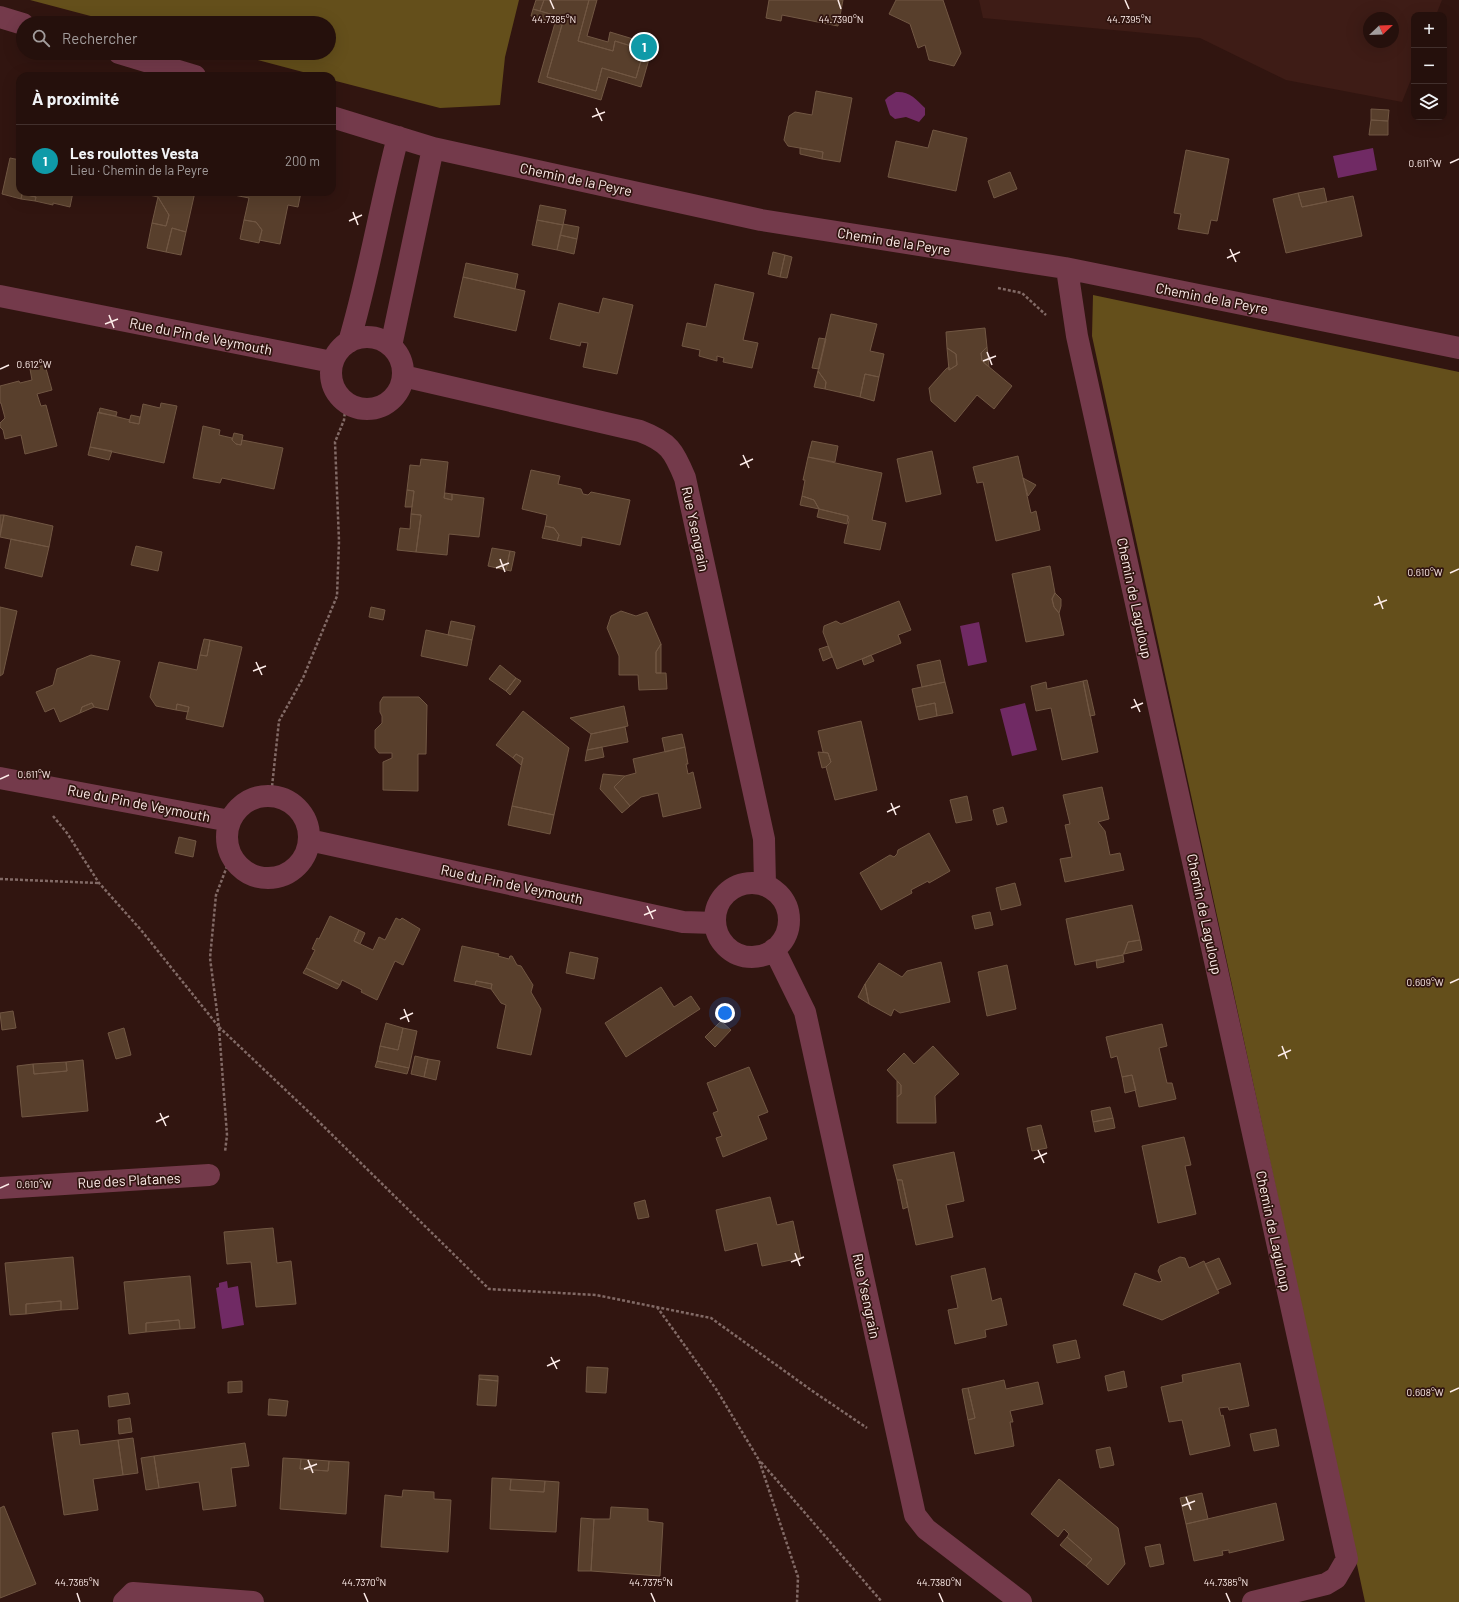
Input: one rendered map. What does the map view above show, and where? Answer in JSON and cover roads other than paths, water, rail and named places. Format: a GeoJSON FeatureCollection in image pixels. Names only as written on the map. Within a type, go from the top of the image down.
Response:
{"type":"FeatureCollection","features":[{"type":"Feature","properties":{"kind":"street"},"geometry":{"type":"LineString","coordinates":[[0,17],[16,22]]}},
{"type":"Feature","properties":{"kind":"street"},"geometry":{"type":"LineString","coordinates":[[142,60],[182,72]]}},
{"type":"Feature","properties":{"kind":"street","name":"Chemin de la Peyre"},"geometry":{"type":"LineString","coordinates":[[336,118],[433,148],[761,220],[1067,269],[1459,348]]}},
{"type":"Feature","properties":{"kind":"street"},"geometry":{"type":"LineString","coordinates":[[349,342],[370,260],[387,178],[398,137]]}},
{"type":"Feature","properties":{"kind":"street"},"geometry":{"type":"LineString","coordinates":[[391,346],[433,148]]}},
{"type":"Feature","properties":{"kind":"street","name":"Chemin de Laguloup"},"geometry":{"type":"LineString","coordinates":[[1067,269],[1077,336],[1347,1559],[1336,1578],[1326,1584],[1253,1602]]}},
{"type":"Feature","properties":{"kind":"street","name":"Rue du Pin de Veymouth"},"geometry":{"type":"LineString","coordinates":[[0,296],[332,362]]}},
{"type":"Feature","properties":{"kind":"street"},"geometry":{"type":"LineString","coordinates":[[370,337],[381,340],[391,346],[398,355],[402,365],[403,376],[401,386],[396,396],[378,408],[367,410],[356,408],[346,403],[338,396],[332,385],[331,374],[332,362],[341,347],[359,338],[370,337]]}},
{"type":"Feature","properties":{"kind":"street","name":"Rue Ysengrain"},"geometry":{"type":"LineString","coordinates":[[403,376],[640,432],[657,437],[671,449],[685,478],[764,839],[765,885]]}},
{"type":"Feature","properties":{"kind":"street","name":"Rue du Pin de Veymouth"},"geometry":{"type":"LineString","coordinates":[[0,778],[30,782],[230,821]]}},
{"type":"Feature","properties":{"kind":"street"},"geometry":{"type":"LineString","coordinates":[[271,796],[287,800],[300,810],[307,824],[310,840],[304,858],[293,871],[276,878],[258,878],[242,870],[231,856],[227,838],[230,821],[237,810],[247,802],[258,797],[271,796]]}},
{"type":"Feature","properties":{"kind":"street","name":"Rue du Pin de Veymouth"},"geometry":{"type":"LineString","coordinates":[[310,840],[683,922],[715,923]]}},
{"type":"Feature","properties":{"kind":"street"},"geometry":{"type":"LineString","coordinates":[[753,883],[765,885],[775,891],[782,899],[787,909],[787,931],[774,949],[764,954],[753,956],[742,955],[732,951],[723,943],[718,934],[715,923],[716,910],[721,899],[730,890],[740,884],[753,883]]}},
{"type":"Feature","properties":{"kind":"street","name":"Rue Ysengrain"},"geometry":{"type":"LineString","coordinates":[[774,949],[805,1012],[915,1515],[926,1529],[1021,1602]]}},
{"type":"Feature","properties":{"kind":"street","name":"Rue des Platanes"},"geometry":{"type":"LineString","coordinates":[[0,1188],[210,1175]]}},
{"type":"Feature","properties":{"kind":"street"},"geometry":{"type":"LineString","coordinates":[[124,1602],[132,1593],[253,1602]]}},
{"type":"Feature","properties":{"kind":"place","name":"Les roulottes Vesta"},"geometry":{"type":"Point","coordinates":[644,47]}}]}
